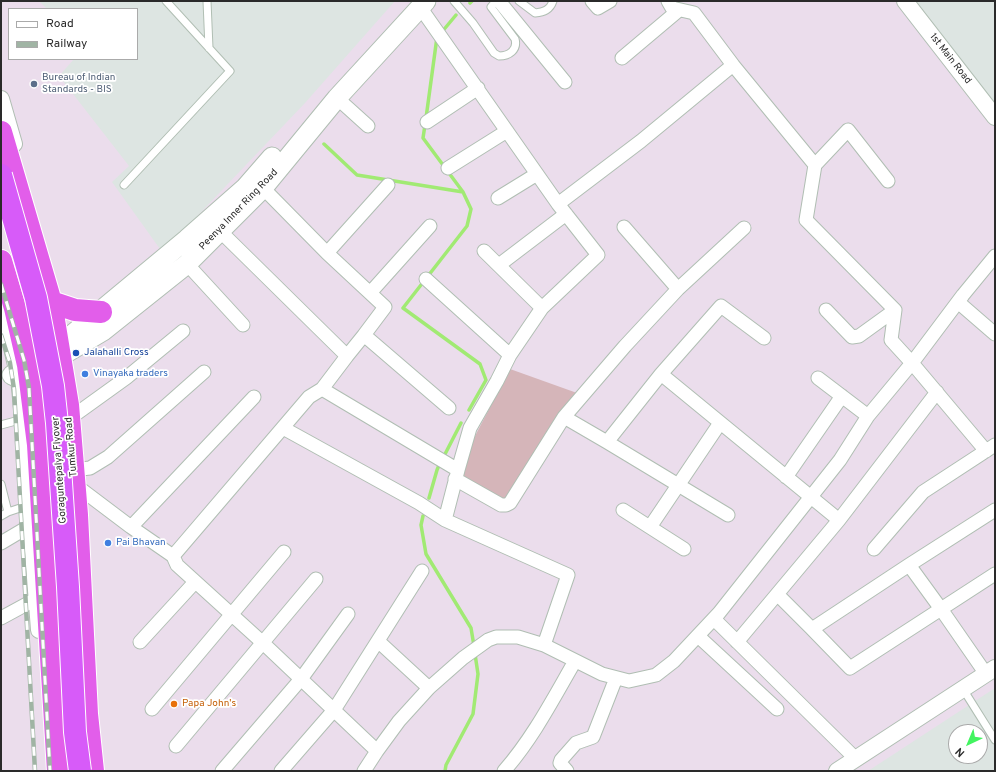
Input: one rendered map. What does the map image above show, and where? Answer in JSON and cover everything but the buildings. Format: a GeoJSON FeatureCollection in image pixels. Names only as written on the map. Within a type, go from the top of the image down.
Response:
{"type":"FeatureCollection","features":[{"type":"Feature","properties":{"kind":"highway","name":"Tumkur Road"},"geometry":{"type":"LineString","coordinates":[[1,132],[50,296],[68,405],[77,507],[87,714],[92,771]]}},
{"type":"Feature","properties":{"kind":"highway","name":"Goraguntepalya Flyover"},"geometry":{"type":"LineString","coordinates":[[1,175],[36,298],[53,386],[66,555],[75,732],[80,771]]}},
{"type":"Feature","properties":{"kind":"highway","name":"Goraguntepalya Flyover"},"geometry":{"type":"LineString","coordinates":[[1,227],[30,332],[41,398],[47,451],[58,680],[66,771]]}},
{"type":"Feature","properties":{"kind":"highway"},"geometry":{"type":"LineString","coordinates":[[1,261],[15,308],[18,373],[38,445],[34,516],[58,771]]}},
{"type":"Feature","properties":{"kind":"highway"},"geometry":{"type":"LineString","coordinates":[[50,296],[75,310],[101,312]]}},
{"type":"Feature","properties":{"kind":"main road","name":"Peenya Inner Ring Road"},"geometry":{"type":"LineString","coordinates":[[61,359],[103,331],[187,264],[220,232],[263,188],[337,98],[420,3]]}},
{"type":"Feature","properties":{"kind":"main road","name":"Peenya Inner Ring Road"},"geometry":{"type":"LineString","coordinates":[[61,359],[101,312],[188,239],[245,188],[420,3]]}},
{"type":"Feature","properties":{"kind":"main road"},"geometry":{"type":"LineString","coordinates":[[18,373],[61,359]]}},
{"type":"Feature","properties":{"kind":"street"},"geometry":{"type":"LineString","coordinates":[[499,1],[565,82]]}},
{"type":"Feature","properties":{"kind":"street"},"geometry":{"type":"LineString","coordinates":[[592,1],[598,8],[610,1]]}},
{"type":"Feature","properties":{"kind":"street"},"geometry":{"type":"LineString","coordinates":[[668,1],[672,8],[694,13],[733,65],[815,165]]}},
{"type":"Feature","properties":{"kind":"street","name":"1st Main Road"},"geometry":{"type":"LineString","coordinates":[[905,1],[995,117]]}},
{"type":"Feature","properties":{"kind":"street"},"geometry":{"type":"LineString","coordinates":[[420,3],[537,174],[598,255],[542,308],[510,355],[449,468],[445,520]]}},
{"type":"Feature","properties":{"kind":"street"},"geometry":{"type":"LineString","coordinates":[[622,58],[679,10]]}},
{"type":"Feature","properties":{"kind":"street"},"geometry":{"type":"LineString","coordinates":[[499,265],[641,141],[733,65]]}},
{"type":"Feature","properties":{"kind":"street"},"geometry":{"type":"LineString","coordinates":[[427,122],[478,88]]}},
{"type":"Feature","properties":{"kind":"street"},"geometry":{"type":"LineString","coordinates":[[337,98],[368,126]]}},
{"type":"Feature","properties":{"kind":"street"},"geometry":{"type":"LineString","coordinates":[[1,99],[53,278],[50,296]]}},
{"type":"Feature","properties":{"kind":"street"},"geometry":{"type":"LineString","coordinates":[[888,181],[848,130],[815,165],[806,220],[895,310]]}},
{"type":"Feature","properties":{"kind":"street"},"geometry":{"type":"LineString","coordinates":[[448,168],[507,131]]}},
{"type":"Feature","properties":{"kind":"street"},"geometry":{"type":"LineString","coordinates":[[498,198],[537,174]]}},
{"type":"Feature","properties":{"kind":"street"},"geometry":{"type":"LineString","coordinates":[[327,253],[388,185]]}},
{"type":"Feature","properties":{"kind":"street"},"geometry":{"type":"LineString","coordinates":[[173,556],[309,397],[322,389],[386,307],[327,253],[263,188]]}},
{"type":"Feature","properties":{"kind":"street"},"geometry":{"type":"LineString","coordinates":[[370,293],[430,226]]}},
{"type":"Feature","properties":{"kind":"street"},"geometry":{"type":"LineString","coordinates":[[624,227],[678,289]]}},
{"type":"Feature","properties":{"kind":"street"},"geometry":{"type":"LineString","coordinates":[[322,389],[449,468],[501,505],[506,505],[510,503],[564,417],[624,346],[678,289],[744,228]]}},
{"type":"Feature","properties":{"kind":"street"},"geometry":{"type":"LineString","coordinates":[[220,232],[347,356]]}},
{"type":"Feature","properties":{"kind":"street"},"geometry":{"type":"LineString","coordinates":[[484,251],[542,308]]}},
{"type":"Feature","properties":{"kind":"street"},"geometry":{"type":"LineString","coordinates":[[364,771],[399,721],[429,688],[474,649],[496,637],[518,637],[544,645],[602,674],[629,681],[656,675],[674,661],[714,619],[811,498],[840,460],[868,416],[912,363],[995,256]]}},
{"type":"Feature","properties":{"kind":"street"},"geometry":{"type":"LineString","coordinates":[[187,264],[243,325]]}},
{"type":"Feature","properties":{"kind":"street"},"geometry":{"type":"LineString","coordinates":[[426,279],[510,355]]}},
{"type":"Feature","properties":{"kind":"street"},"geometry":{"type":"LineString","coordinates":[[1,301],[18,373],[34,516],[36,599],[49,771]]}},
{"type":"Feature","properties":{"kind":"street"},"geometry":{"type":"LineString","coordinates":[[958,302],[995,334]]}},
{"type":"Feature","properties":{"kind":"street"},"geometry":{"type":"LineString","coordinates":[[608,442],[662,374],[721,306],[764,338]]}},
{"type":"Feature","properties":{"kind":"street"},"geometry":{"type":"LineString","coordinates":[[826,310],[852,337],[859,336],[895,310]]}},
{"type":"Feature","properties":{"kind":"street"},"geometry":{"type":"LineString","coordinates":[[874,549],[923,492],[991,448],[937,392],[891,340],[895,310]]}},
{"type":"Feature","properties":{"kind":"street"},"geometry":{"type":"LineString","coordinates":[[76,414],[132,374],[183,331]]}},
{"type":"Feature","properties":{"kind":"street"},"geometry":{"type":"LineString","coordinates":[[364,335],[449,408]]}},
{"type":"Feature","properties":{"kind":"street"},"geometry":{"type":"LineString","coordinates":[[61,359],[72,389],[76,414],[81,469],[94,708],[101,771]]}},
{"type":"Feature","properties":{"kind":"street"},"geometry":{"type":"LineString","coordinates":[[81,469],[90,468],[108,457],[204,372]]}},
{"type":"Feature","properties":{"kind":"street"},"geometry":{"type":"LineString","coordinates":[[662,374],[838,520]]}},
{"type":"Feature","properties":{"kind":"street"},"geometry":{"type":"LineString","coordinates":[[818,378],[868,416]]}},
{"type":"Feature","properties":{"kind":"street"},"geometry":{"type":"LineString","coordinates":[[738,642],[838,520],[937,392]]}},
{"type":"Feature","properties":{"kind":"street"},"geometry":{"type":"LineString","coordinates":[[786,476],[842,396]]}},
{"type":"Feature","properties":{"kind":"street"},"geometry":{"type":"LineString","coordinates":[[131,527],[254,398]]}},
{"type":"Feature","properties":{"kind":"street"},"geometry":{"type":"LineString","coordinates":[[564,417],[728,515]]}},
{"type":"Feature","properties":{"kind":"street"},"geometry":{"type":"LineString","coordinates":[[650,527],[720,423]]}},
{"type":"Feature","properties":{"kind":"street"},"geometry":{"type":"LineString","coordinates":[[283,428],[419,503],[445,520],[568,575],[544,645]]}},
{"type":"Feature","properties":{"kind":"street"},"geometry":{"type":"LineString","coordinates":[[82,490],[173,556],[177,565],[263,643],[377,751]]}},
{"type":"Feature","properties":{"kind":"street"},"geometry":{"type":"LineString","coordinates":[[623,510],[684,549]]}},
{"type":"Feature","properties":{"kind":"street"},"geometry":{"type":"LineString","coordinates":[[812,629],[995,510]]}},
{"type":"Feature","properties":{"kind":"street"},"geometry":{"type":"LineString","coordinates":[[1,544],[34,516]]}},
{"type":"Feature","properties":{"kind":"street"},"geometry":{"type":"LineString","coordinates":[[152,709],[284,552]]}},
{"type":"Feature","properties":{"kind":"street"},"geometry":{"type":"LineString","coordinates":[[840,770],[990,671],[941,609],[909,565]]}},
{"type":"Feature","properties":{"kind":"street"},"geometry":{"type":"LineString","coordinates":[[281,771],[334,710],[422,571]]}},
{"type":"Feature","properties":{"kind":"street"},"geometry":{"type":"LineString","coordinates":[[777,594],[850,668],[995,574]]}},
{"type":"Feature","properties":{"kind":"street"},"geometry":{"type":"LineString","coordinates":[[176,746],[316,579]]}},
{"type":"Feature","properties":{"kind":"street"},"geometry":{"type":"LineString","coordinates":[[140,642],[195,582]]}},
{"type":"Feature","properties":{"kind":"street"},"geometry":{"type":"LineString","coordinates":[[1,618],[36,599]]}},
{"type":"Feature","properties":{"kind":"street"},"geometry":{"type":"LineString","coordinates":[[222,771],[301,679],[348,614]]}},
{"type":"Feature","properties":{"kind":"street"},"geometry":{"type":"LineString","coordinates":[[714,619],[856,759]]}},
{"type":"Feature","properties":{"kind":"street"},"geometry":{"type":"LineString","coordinates":[[698,636],[777,709]]}},
{"type":"Feature","properties":{"kind":"street"},"geometry":{"type":"LineString","coordinates":[[378,641],[429,688]]}},
{"type":"Feature","properties":{"kind":"street"},"geometry":{"type":"LineString","coordinates":[[504,771],[535,730],[575,661]]}},
{"type":"Feature","properties":{"kind":"street"},"geometry":{"type":"LineString","coordinates":[[567,771],[560,763],[561,760],[576,743],[593,737],[616,678]]}},
{"type":"Feature","properties":{"kind":"lane"},"geometry":{"type":"LineString","coordinates":[[124,185],[230,71],[166,1]]}},
{"type":"Feature","properties":{"kind":"lane"},"geometry":{"type":"LineString","coordinates":[[207,1],[209,48]]}},
{"type":"Feature","properties":{"kind":"lane"},"geometry":{"type":"LineString","coordinates":[[454,1],[473,23],[494,53],[499,56],[506,56],[515,49],[517,45],[515,39],[491,7],[496,1]]}},
{"type":"Feature","properties":{"kind":"lane"},"geometry":{"type":"LineString","coordinates":[[519,1],[535,13],[544,12],[554,1]]}},
{"type":"Feature","properties":{"kind":"lane"},"geometry":{"type":"LineString","coordinates":[[1,425],[23,419]]}},
{"type":"Feature","properties":{"kind":"lane"},"geometry":{"type":"LineString","coordinates":[[1,484],[8,512]]}},
{"type":"Feature","properties":{"kind":"lane"},"geometry":{"type":"LineString","coordinates":[[1,516],[8,512],[34,516]]}},
{"type":"Feature","properties":{"kind":"lane"},"geometry":{"type":"LineString","coordinates":[[963,689],[995,740]]}},
{"type":"Feature","properties":{"kind":"shaded area"},"geometry":{"type":"Polygon","coordinates":[[[39,1],[395,1],[305,103],[185,229],[160,249],[112,182],[129,166],[59,76],[73,60],[138,60],[138,8],[46,8],[39,1]]]}},
{"type":"Feature","properties":{"kind":"shaded area"},"geometry":{"type":"Polygon","coordinates":[[[913,1],[995,1],[995,111],[913,1]]]}},
{"type":"Feature","properties":{"kind":"shaded area"},"geometry":{"type":"Polygon","coordinates":[[[510,369],[577,393],[503,509],[452,480],[510,369]]]}},
{"type":"Feature","properties":{"kind":"shaded area"},"geometry":{"type":"Polygon","coordinates":[[[995,688],[995,771],[868,771],[995,688]]]}},
{"type":"Feature","properties":{"kind":"waterway"},"geometry":{"type":"LineString","coordinates":[[441,33],[456,15]]}},
{"type":"Feature","properties":{"kind":"waterway"},"geometry":{"type":"LineString","coordinates":[[426,118],[437,37]]}},
{"type":"Feature","properties":{"kind":"waterway"},"geometry":{"type":"LineString","coordinates":[[425,125],[423,138],[463,192],[471,209],[467,226],[403,308],[480,364],[486,380],[469,410]]}},
{"type":"Feature","properties":{"kind":"waterway"},"geometry":{"type":"LineString","coordinates":[[324,144],[357,175],[463,192]]}},
{"type":"Feature","properties":{"kind":"waterway"},"geometry":{"type":"LineString","coordinates":[[443,458],[461,423]]}},
{"type":"Feature","properties":{"kind":"waterway"},"geometry":{"type":"LineString","coordinates":[[429,498],[440,463]]}},
{"type":"Feature","properties":{"kind":"waterway"},"geometry":{"type":"LineString","coordinates":[[423,516],[421,525],[426,554],[471,628],[474,646]]}},
{"type":"Feature","properties":{"kind":"waterway"},"geometry":{"type":"LineString","coordinates":[[445,771],[446,765],[473,714],[478,674],[475,654]]}},
{"type":"Feature","properties":{"kind":"railway"},"geometry":{"type":"LineString","coordinates":[[1,284],[24,360],[29,388],[50,771]]}},
{"type":"Feature","properties":{"kind":"railway"},"geometry":{"type":"LineString","coordinates":[[1,335],[10,363],[14,389],[35,771]]}},
{"type":"Feature","properties":{"kind":"place","name":"Bureau of Indian Standards - BIS"},"geometry":{"type":"Point","coordinates":[34,84]}},
{"type":"Feature","properties":{"kind":"place","name":"Jalahalli Cross"},"geometry":{"type":"Point","coordinates":[76,353]}},
{"type":"Feature","properties":{"kind":"place","name":"Vinayaka traders"},"geometry":{"type":"Point","coordinates":[85,374]}},
{"type":"Feature","properties":{"kind":"place","name":"Pai Bhavan"},"geometry":{"type":"Point","coordinates":[108,543]}},
{"type":"Feature","properties":{"kind":"place","name":"Papa John's"},"geometry":{"type":"Point","coordinates":[174,704]}}]}
